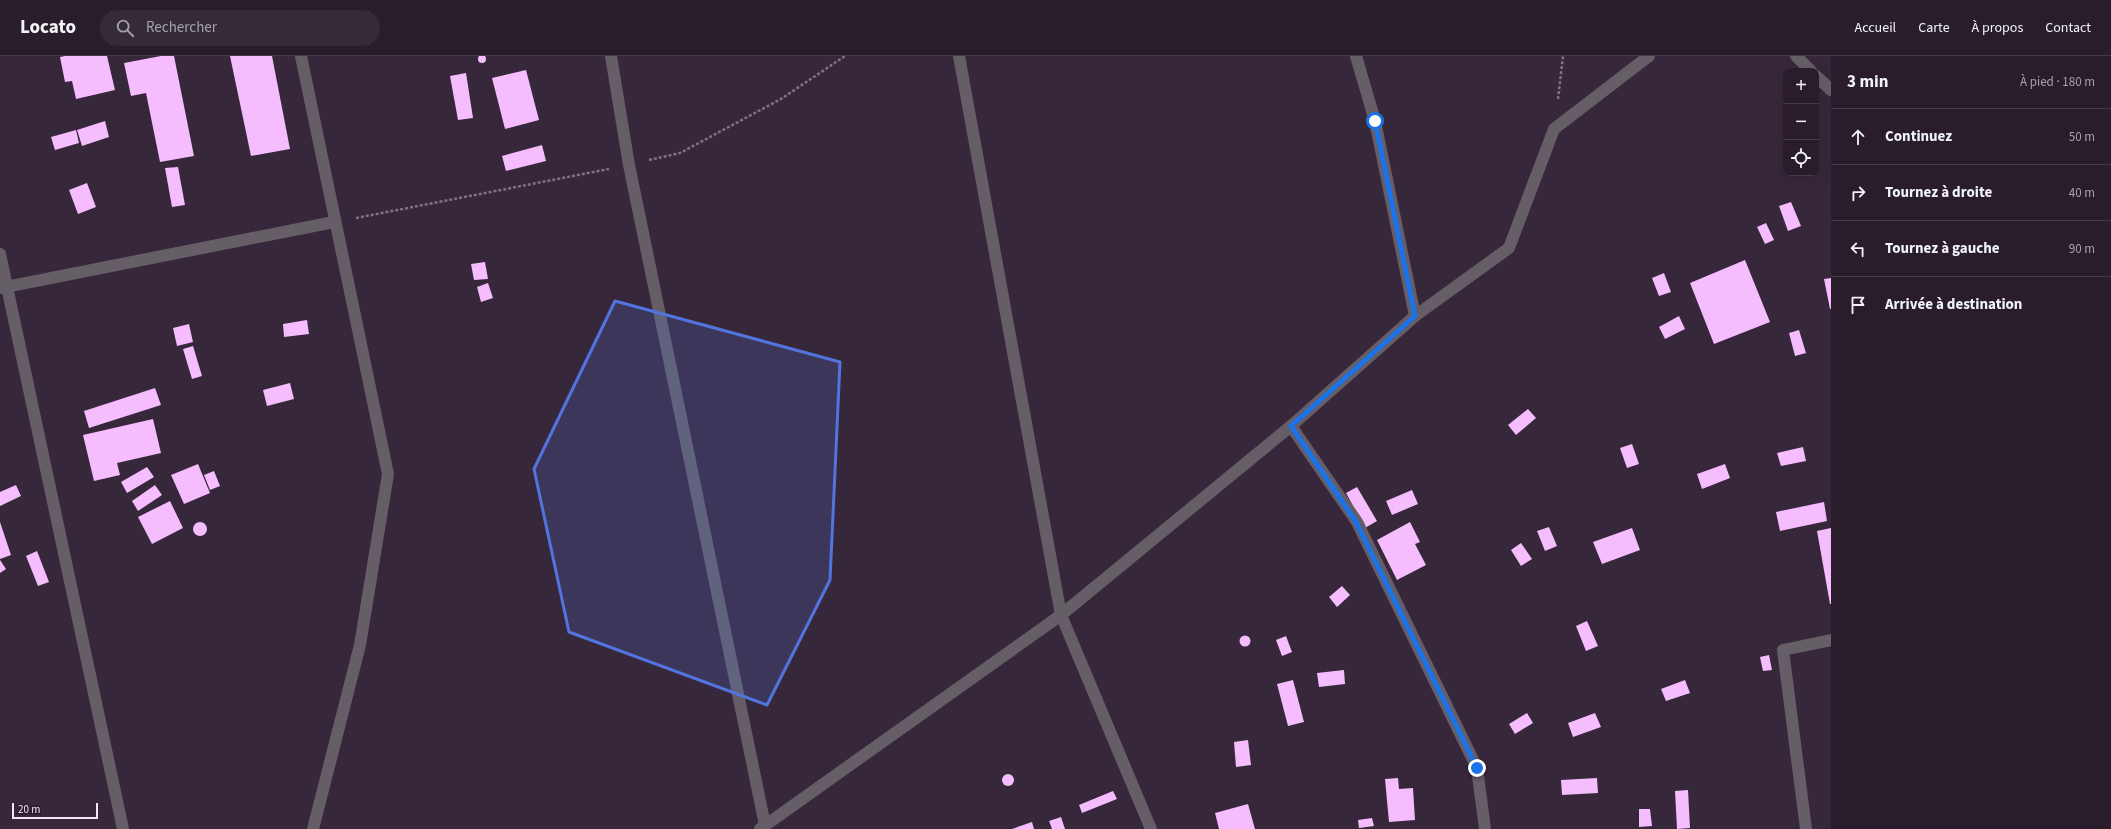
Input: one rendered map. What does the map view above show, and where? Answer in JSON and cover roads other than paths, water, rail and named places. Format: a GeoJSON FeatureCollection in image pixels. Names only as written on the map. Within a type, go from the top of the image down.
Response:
{"type":"FeatureCollection","features":[{"type":"Feature","properties":{"kind":"street"},"geometry":{"type":"LineString","coordinates":[[301,56],[334,222],[388,474],[360,645],[312,829]]}},
{"type":"Feature","properties":{"kind":"street"},"geometry":{"type":"LineString","coordinates":[[611,56],[630,165],[762,827],[1061,615],[1291,426],[1415,316],[1508,248],[1554,129],[1649,56]]}},
{"type":"Feature","properties":{"kind":"street"},"geometry":{"type":"LineString","coordinates":[[959,56],[1061,615],[1151,829]]}},
{"type":"Feature","properties":{"kind":"street"},"geometry":{"type":"LineString","coordinates":[[1356,56],[1375,121],[1415,316]]}},
{"type":"Feature","properties":{"kind":"street"},"geometry":{"type":"LineString","coordinates":[[1796,56],[1808,68]]}},
{"type":"Feature","properties":{"kind":"street"},"geometry":{"type":"LineString","coordinates":[[1819,79],[1831,90]]}},
{"type":"Feature","properties":{"kind":"street"},"geometry":{"type":"LineString","coordinates":[[3,287],[334,222]]}},
{"type":"Feature","properties":{"kind":"street"},"geometry":{"type":"LineString","coordinates":[[0,254],[3,287],[123,829]]}},
{"type":"Feature","properties":{"kind":"street"},"geometry":{"type":"LineString","coordinates":[[1291,426],[1356,522],[1477,768],[1485,829]]}},
{"type":"Feature","properties":{"kind":"street"},"geometry":{"type":"LineString","coordinates":[[1806,829],[1783,650],[1831,640]]}}]}
